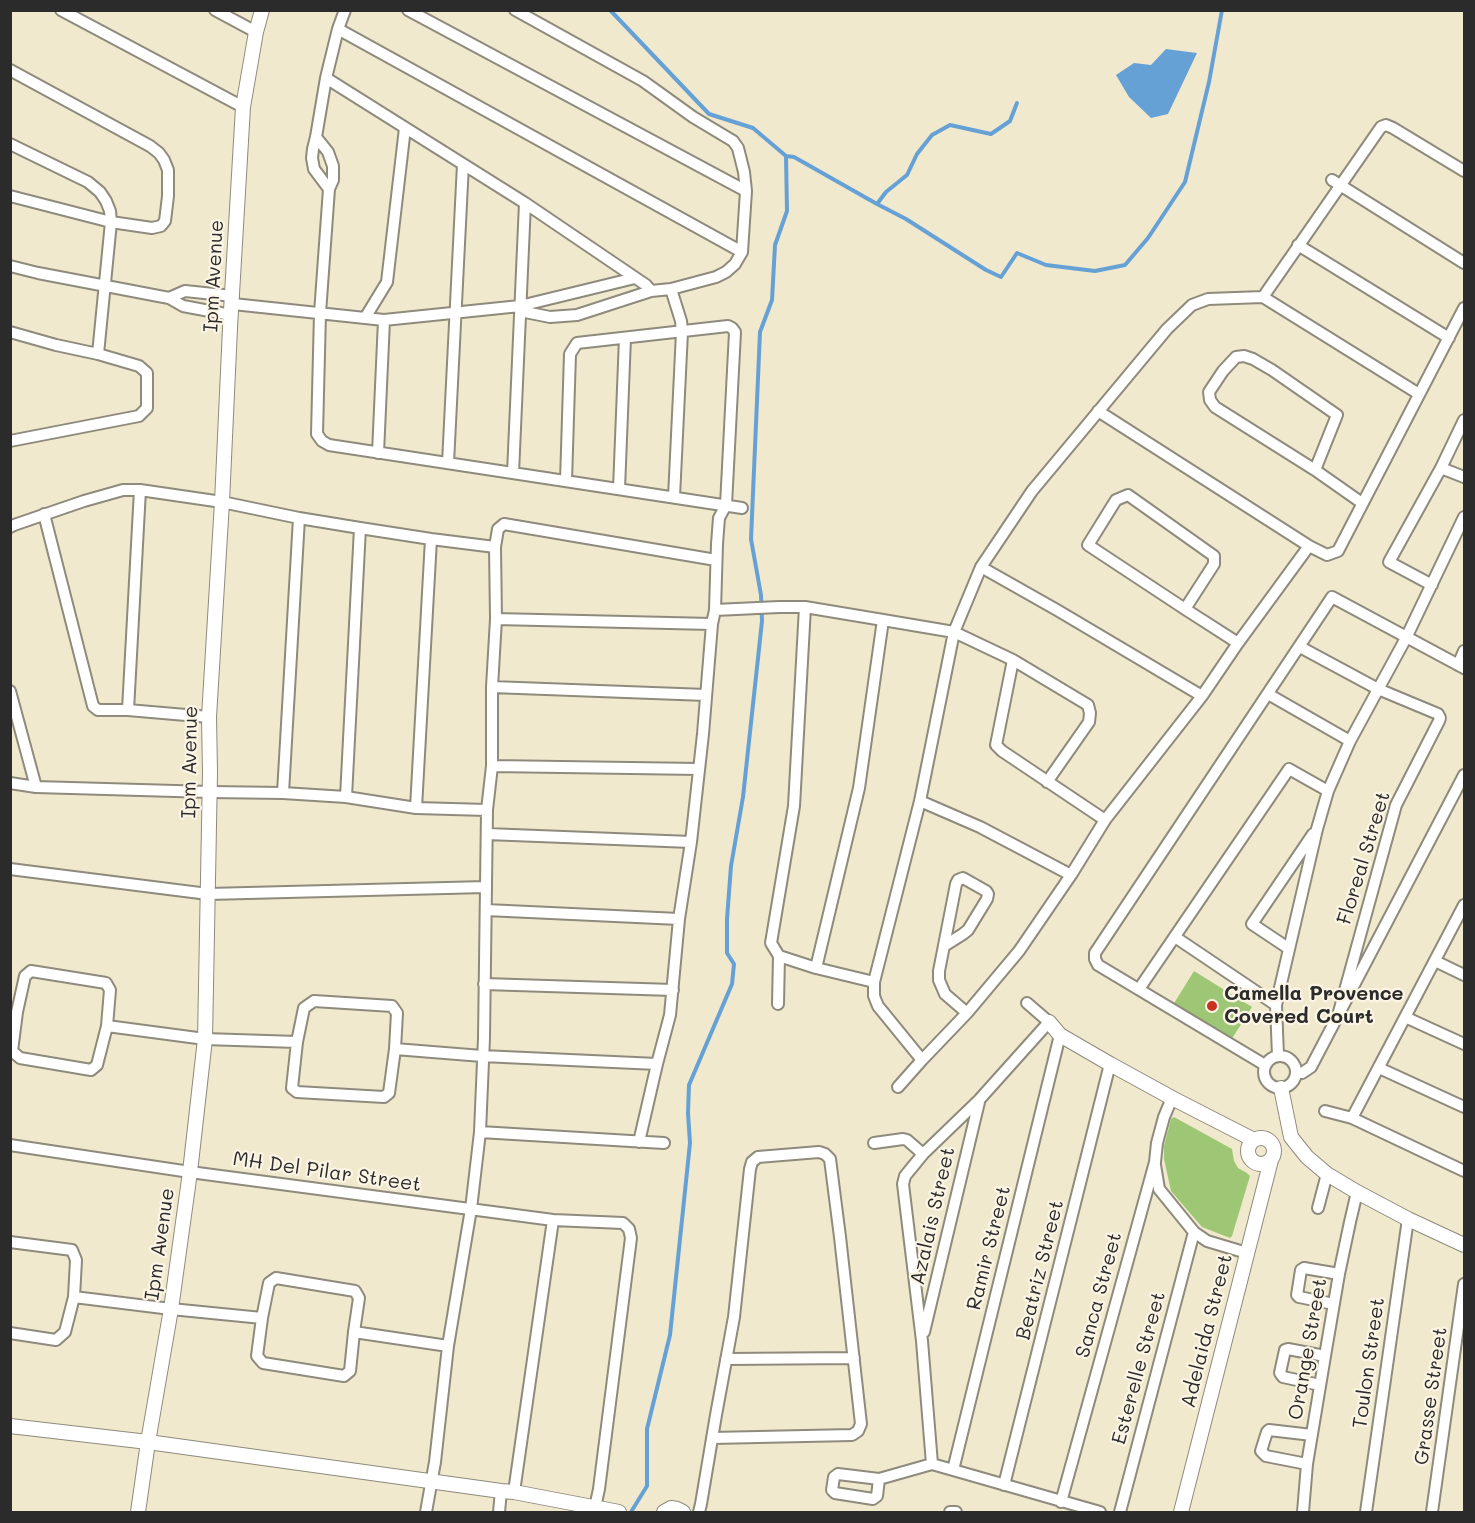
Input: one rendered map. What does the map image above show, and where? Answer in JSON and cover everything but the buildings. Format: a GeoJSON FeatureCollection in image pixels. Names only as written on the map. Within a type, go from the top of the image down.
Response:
{"type":"FeatureCollection","features":[{"type":"Feature","properties":{"kind":"street"},"geometry":{"type":"LineString","coordinates":[[61,10],[243,107]]}},
{"type":"Feature","properties":{"kind":"street"},"geometry":{"type":"LineString","coordinates":[[215,10],[256,32]]}},
{"type":"Feature","properties":{"kind":"street","name":"Ipm Avenue"},"geometry":{"type":"LineString","coordinates":[[138,1512],[171,1309],[205,1039],[210,792],[209,717],[243,107],[262,10]]}},
{"type":"Feature","properties":{"kind":"street"},"geometry":{"type":"LineString","coordinates":[[329,189],[314,170],[312,159],[326,78],[345,10]]}},
{"type":"Feature","properties":{"kind":"street"},"geometry":{"type":"LineString","coordinates":[[408,10],[746,191]]}},
{"type":"Feature","properties":{"kind":"street"},"geometry":{"type":"LineString","coordinates":[[515,10],[643,81],[693,117],[733,141],[738,148],[746,191],[742,252],[735,264],[726,272],[716,277],[671,289],[651,291],[577,315],[550,317],[520,309]]}},
{"type":"Feature","properties":{"kind":"street"},"geometry":{"type":"LineString","coordinates":[[338,29],[742,252]]}},
{"type":"Feature","properties":{"kind":"street"},"geometry":{"type":"LineString","coordinates":[[10,70],[150,146],[159,153],[168,170],[165,220],[160,226],[152,228],[111,222],[10,196]]}},
{"type":"Feature","properties":{"kind":"street"},"geometry":{"type":"LineString","coordinates":[[326,78],[525,203],[651,291]]}},
{"type":"Feature","properties":{"kind":"street"},"geometry":{"type":"LineString","coordinates":[[1263,297],[1336,183],[1381,126],[1386,125],[1393,128],[1464,171]]}},
{"type":"Feature","properties":{"kind":"street"},"geometry":{"type":"LineString","coordinates":[[365,318],[387,282],[405,128]]}},
{"type":"Feature","properties":{"kind":"street"},"geometry":{"type":"LineString","coordinates":[[316,137],[328,152],[333,166],[333,180],[329,189],[320,313],[317,434],[322,441],[329,445],[378,453],[742,508]]}},
{"type":"Feature","properties":{"kind":"street"},"geometry":{"type":"LineString","coordinates":[[10,144],[88,182],[106,201],[111,222],[98,354]]}},
{"type":"Feature","properties":{"kind":"street"},"geometry":{"type":"LineString","coordinates":[[448,463],[463,164]]}},
{"type":"Feature","properties":{"kind":"street"},"geometry":{"type":"LineString","coordinates":[[1336,183],[1464,263]]}},
{"type":"Feature","properties":{"kind":"street"},"geometry":{"type":"LineString","coordinates":[[513,473],[525,203]]}},
{"type":"Feature","properties":{"kind":"street"},"geometry":{"type":"LineString","coordinates":[[1298,245],[1449,338]]}},
{"type":"Feature","properties":{"kind":"street"},"geometry":{"type":"LineString","coordinates":[[10,266],[169,298],[183,306],[232,305],[384,320],[456,312],[520,309],[635,278]]}},
{"type":"Feature","properties":{"kind":"street"},"geometry":{"type":"LineString","coordinates":[[671,289],[682,332],[674,497]]}},
{"type":"Feature","properties":{"kind":"street"},"geometry":{"type":"LineString","coordinates":[[169,298],[185,291],[232,305]]}},
{"type":"Feature","properties":{"kind":"street"},"geometry":{"type":"LineString","coordinates":[[922,1060],[878,1006],[874,996],[874,982],[920,801],[954,632],[981,567],[1032,491],[1167,329],[1192,305],[1208,299],[1263,297],[1419,394]]}},
{"type":"Feature","properties":{"kind":"street"},"geometry":{"type":"LineString","coordinates":[[1098,411],[1309,546],[1327,555],[1338,551],[1464,308]]}},
{"type":"Feature","properties":{"kind":"street"},"geometry":{"type":"LineString","coordinates":[[378,453],[384,320]]}},
{"type":"Feature","properties":{"kind":"street"},"geometry":{"type":"LineString","coordinates":[[566,481],[570,354],[577,343],[728,326],[735,332],[726,505],[719,518],[715,610],[691,842],[670,1015],[639,1142]]}},
{"type":"Feature","properties":{"kind":"street"},"geometry":{"type":"LineString","coordinates":[[10,332],[139,366],[147,373],[147,408],[139,416],[10,441]]}},
{"type":"Feature","properties":{"kind":"street"},"geometry":{"type":"LineString","coordinates":[[619,489],[625,338]]}},
{"type":"Feature","properties":{"kind":"street"},"geometry":{"type":"LineString","coordinates":[[1315,470],[1337,416],[1253,358],[1236,357],[1209,392],[1210,400],[1215,407],[1362,502]]}},
{"type":"Feature","properties":{"kind":"street"},"geometry":{"type":"LineString","coordinates":[[1432,585],[1389,562],[1441,468],[1464,420]]}},
{"type":"Feature","properties":{"kind":"street"},"geometry":{"type":"LineString","coordinates":[[1441,468],[1464,477]]}},
{"type":"Feature","properties":{"kind":"street"},"geometry":{"type":"LineString","coordinates":[[10,528],[44,514],[123,490],[140,490],[222,502],[360,528],[495,547]]}},
{"type":"Feature","properties":{"kind":"street"},"geometry":{"type":"LineString","coordinates":[[128,710],[140,490]]}},
{"type":"Feature","properties":{"kind":"street"},"geometry":{"type":"LineString","coordinates":[[1185,609],[1214,564],[1214,556],[1128,495],[1116,500],[1088,544],[1185,609],[1238,643]]}},
{"type":"Feature","properties":{"kind":"street"},"geometry":{"type":"LineString","coordinates":[[44,514],[93,706],[98,710],[128,710],[209,717]]}},
{"type":"Feature","properties":{"kind":"street"},"geometry":{"type":"LineString","coordinates":[[1278,1056],[1276,1005],[1328,791],[1350,741],[1406,638],[1464,517]]}},
{"type":"Feature","properties":{"kind":"street"},"geometry":{"type":"LineString","coordinates":[[283,793],[299,518]]}},
{"type":"Feature","properties":{"kind":"street"},"geometry":{"type":"LineString","coordinates":[[426,1512],[435,1462],[448,1346],[471,1209],[480,1132],[487,810],[492,766],[492,687],[496,619],[495,547],[498,529],[504,524],[716,560]]}},
{"type":"Feature","properties":{"kind":"street"},"geometry":{"type":"LineString","coordinates":[[346,797],[360,528]]}},
{"type":"Feature","properties":{"kind":"street"},"geometry":{"type":"LineString","coordinates":[[416,808],[431,539]]}},
{"type":"Feature","properties":{"kind":"street"},"geometry":{"type":"LineString","coordinates":[[898,1088],[967,1013],[1019,951],[1105,820],[1202,696],[1309,546]]}},
{"type":"Feature","properties":{"kind":"street"},"geometry":{"type":"LineString","coordinates":[[981,567],[1202,696]]}},
{"type":"Feature","properties":{"kind":"street"},"geometry":{"type":"LineString","coordinates":[[1265,1065],[1098,964],[1095,953],[1332,597],[1461,667],[1464,651]]}},
{"type":"Feature","properties":{"kind":"street"},"geometry":{"type":"LineString","coordinates":[[715,610],[805,607],[883,620],[954,632],[1014,660],[1088,705],[1089,722],[1047,782]]}},
{"type":"Feature","properties":{"kind":"street"},"geometry":{"type":"LineString","coordinates":[[778,1004],[779,956],[771,944],[794,806],[805,607]]}},
{"type":"Feature","properties":{"kind":"street"},"geometry":{"type":"LineString","coordinates":[[496,619],[712,624]]}},
{"type":"Feature","properties":{"kind":"street"},"geometry":{"type":"LineString","coordinates":[[816,968],[859,788],[883,620]]}},
{"type":"Feature","properties":{"kind":"street"},"geometry":{"type":"LineString","coordinates":[[1300,647],[1378,689]]}},
{"type":"Feature","properties":{"kind":"street"},"geometry":{"type":"LineString","coordinates":[[1014,660],[996,745],[1105,820]]}},
{"type":"Feature","properties":{"kind":"street"},"geometry":{"type":"LineString","coordinates":[[492,687],[706,695]]}},
{"type":"Feature","properties":{"kind":"street","name":"Floreal Street"},"geometry":{"type":"LineString","coordinates":[[1339,1012],[1396,805],[1440,721],[1438,714],[1378,689]]}},
{"type":"Feature","properties":{"kind":"street"},"geometry":{"type":"LineString","coordinates":[[10,691],[36,787]]}},
{"type":"Feature","properties":{"kind":"street"},"geometry":{"type":"LineString","coordinates":[[1268,694],[1350,741]]}},
{"type":"Feature","properties":{"kind":"street"},"geometry":{"type":"LineString","coordinates":[[492,766],[699,769]]}},
{"type":"Feature","properties":{"kind":"street"},"geometry":{"type":"LineString","coordinates":[[1139,989],[1289,769],[1328,791]]}},
{"type":"Feature","properties":{"kind":"street"},"geometry":{"type":"LineString","coordinates":[[1296,1073],[1302,1073],[1311,1067],[1464,775]]}},
{"type":"Feature","properties":{"kind":"street"},"geometry":{"type":"LineString","coordinates":[[10,783],[36,787],[283,793],[346,797],[416,808],[487,810]]}},
{"type":"Feature","properties":{"kind":"street"},"geometry":{"type":"LineString","coordinates":[[920,801],[980,826],[1071,875]]}},
{"type":"Feature","properties":{"kind":"street"},"geometry":{"type":"LineString","coordinates":[[1288,948],[1252,924],[1317,829]]}},
{"type":"Feature","properties":{"kind":"street"},"geometry":{"type":"LineString","coordinates":[[487,834],[691,842]]}},
{"type":"Feature","properties":{"kind":"street"},"geometry":{"type":"LineString","coordinates":[[10,869],[208,894],[486,887]]}},
{"type":"Feature","properties":{"kind":"street"},"geometry":{"type":"LineString","coordinates":[[944,946],[968,930],[987,899],[986,891],[963,878],[956,884],[939,971],[939,980],[945,994],[967,1013]]}},
{"type":"Feature","properties":{"kind":"street"},"geometry":{"type":"LineString","coordinates":[[1352,1118],[1464,905]]}},
{"type":"Feature","properties":{"kind":"street"},"geometry":{"type":"LineString","coordinates":[[486,910],[680,920]]}},
{"type":"Feature","properties":{"kind":"street"},"geometry":{"type":"LineString","coordinates":[[1175,937],[1276,1005]]}},
{"type":"Feature","properties":{"kind":"street"},"geometry":{"type":"LineString","coordinates":[[779,956],[816,968],[874,982]]}},
{"type":"Feature","properties":{"kind":"street"},"geometry":{"type":"LineString","coordinates":[[1435,961],[1464,975]]}},
{"type":"Feature","properties":{"kind":"street"},"geometry":{"type":"LineString","coordinates":[[30,971],[106,983],[110,990],[107,1026],[97,1065],[91,1070],[20,1058],[12,1051],[14,1012],[25,976],[30,971]]}},
{"type":"Feature","properties":{"kind":"street"},"geometry":{"type":"LineString","coordinates":[[484,984],[673,990]]}},
{"type":"Feature","properties":{"kind":"street"},"geometry":{"type":"LineString","coordinates":[[314,1001],[393,1006],[397,1013],[395,1049],[389,1093],[384,1097],[297,1092],[292,1088],[297,1042],[304,1008],[314,1001]]}},
{"type":"Feature","properties":{"kind":"street"},"geometry":{"type":"LineString","coordinates":[[1028,1004],[1060,1035],[1172,1098],[1254,1140]]}},
{"type":"Feature","properties":{"kind":"street"},"geometry":{"type":"LineString","coordinates":[[1405,1017],[1464,1044]]}},
{"type":"Feature","properties":{"kind":"street"},"geometry":{"type":"LineString","coordinates":[[932,1464],[922,1341],[903,1184],[905,1176],[923,1154],[979,1100],[1049,1022]]}},
{"type":"Feature","properties":{"kind":"street"},"geometry":{"type":"LineString","coordinates":[[107,1026],[205,1039],[297,1042]]}},
{"type":"Feature","properties":{"kind":"street","name":"Ramir Street"},"geometry":{"type":"LineString","coordinates":[[953,1470],[1060,1035]]}},
{"type":"Feature","properties":{"kind":"street"},"geometry":{"type":"LineString","coordinates":[[395,1049],[482,1056],[657,1064]]}},
{"type":"Feature","properties":{"kind":"street"},"geometry":{"type":"LineString","coordinates":[[1278,1056],[1284,1056],[1293,1062],[1296,1073],[1291,1083],[1281,1088],[1275,1087],[1266,1080],[1264,1070],[1265,1065],[1273,1057],[1278,1056]]}},
{"type":"Feature","properties":{"kind":"street","name":"Beatriz Street"},"geometry":{"type":"LineString","coordinates":[[1004,1485],[1110,1064]]}},
{"type":"Feature","properties":{"kind":"street"},"geometry":{"type":"LineString","coordinates":[[1379,1068],[1464,1107]]}},
{"type":"Feature","properties":{"kind":"street"},"geometry":{"type":"LineString","coordinates":[[1281,1088],[1291,1137],[1307,1157],[1327,1174],[1358,1192],[1464,1245]]}},
{"type":"Feature","properties":{"kind":"street","name":"Sanca Street"},"geometry":{"type":"LineString","coordinates":[[1061,1502],[1155,1162],[1164,1117],[1172,1098]]}},
{"type":"Feature","properties":{"kind":"street","name":"Azalais Street"},"geometry":{"type":"LineString","coordinates":[[922,1341],[979,1100]]}},
{"type":"Feature","properties":{"kind":"street"},"geometry":{"type":"LineString","coordinates":[[1325,1111],[1352,1118],[1464,1171]]}},
{"type":"Feature","properties":{"kind":"street"},"geometry":{"type":"LineString","coordinates":[[480,1132],[664,1143]]}},
{"type":"Feature","properties":{"kind":"street"},"geometry":{"type":"LineString","coordinates":[[1272,1153],[1267,1139],[1260,1137],[1250,1143],[1248,1152],[1251,1160],[1263,1164],[1291,1137]]}},
{"type":"Feature","properties":{"kind":"street"},"geometry":{"type":"LineString","coordinates":[[874,1143],[903,1139],[923,1154]]}},
{"type":"Feature","properties":{"kind":"street","name":"MH Del Pilar Street"},"geometry":{"type":"LineString","coordinates":[[10,1145],[190,1172],[553,1220],[622,1223],[629,1229],[631,1238],[595,1510]]}},
{"type":"Feature","properties":{"kind":"street"},"geometry":{"type":"LineString","coordinates":[[699,1512],[712,1438],[726,1359],[734,1317],[752,1162],[758,1157],[819,1152],[825,1154],[830,1159],[861,1424],[858,1431],[852,1435],[712,1438]]}},
{"type":"Feature","properties":{"kind":"street","name":"Adelaida Street"},"geometry":{"type":"LineString","coordinates":[[1181,1512],[1272,1153]]}},
{"type":"Feature","properties":{"kind":"street"},"geometry":{"type":"LineString","coordinates":[[1155,1162],[1159,1189],[1194,1232],[1207,1241],[1247,1253]]}},
{"type":"Feature","properties":{"kind":"street"},"geometry":{"type":"LineString","coordinates":[[1318,1208],[1327,1174]]}},
{"type":"Feature","properties":{"kind":"street","name":"Orange Street"},"geometry":{"type":"LineString","coordinates":[[1303,1512],[1307,1464],[1339,1274],[1358,1192]]}},
{"type":"Feature","properties":{"kind":"street","name":"Toulon Street"},"geometry":{"type":"LineString","coordinates":[[1366,1512],[1408,1219]]}},
{"type":"Feature","properties":{"kind":"street"},"geometry":{"type":"LineString","coordinates":[[499,1512],[508,1491],[553,1220]]}},
{"type":"Feature","properties":{"kind":"street","name":"Esterelle Street"},"geometry":{"type":"LineString","coordinates":[[1120,1512],[1194,1232]]}},
{"type":"Feature","properties":{"kind":"street"},"geometry":{"type":"LineString","coordinates":[[10,1242],[72,1250],[76,1260],[74,1297],[65,1332],[56,1340],[10,1332]]}},
{"type":"Feature","properties":{"kind":"street"},"geometry":{"type":"LineString","coordinates":[[1334,1304],[1297,1295],[1301,1270],[1304,1268],[1339,1274]]}},
{"type":"Feature","properties":{"kind":"street"},"geometry":{"type":"LineString","coordinates":[[276,1278],[355,1291],[359,1298],[350,1371],[344,1376],[263,1363],[257,1356],[262,1318],[269,1283],[276,1278]]}},
{"type":"Feature","properties":{"kind":"street","name":"Grasse Street"},"geometry":{"type":"LineString","coordinates":[[1432,1512],[1464,1284]]}},
{"type":"Feature","properties":{"kind":"street"},"geometry":{"type":"LineString","coordinates":[[74,1297],[262,1318]]}},
{"type":"Feature","properties":{"kind":"street"},"geometry":{"type":"LineString","coordinates":[[354,1332],[448,1346]]}},
{"type":"Feature","properties":{"kind":"street"},"geometry":{"type":"LineString","coordinates":[[1320,1385],[1283,1377],[1280,1373],[1285,1350],[1325,1356]]}},
{"type":"Feature","properties":{"kind":"street"},"geometry":{"type":"LineString","coordinates":[[726,1359],[854,1358]]}},
{"type":"Feature","properties":{"kind":"street"},"geometry":{"type":"LineString","coordinates":[[10,1426],[431,1480],[508,1491],[595,1510],[618,1512]]}},
{"type":"Feature","properties":{"kind":"street"},"geometry":{"type":"LineString","coordinates":[[1307,1464],[1266,1456],[1261,1451],[1269,1430],[1312,1434]]}},
{"type":"Feature","properties":{"kind":"street"},"geometry":{"type":"LineString","coordinates":[[879,1479],[932,1464],[1100,1512]]}},
{"type":"Feature","properties":{"kind":"street"},"geometry":{"type":"LineString","coordinates":[[664,1512],[671,1508],[683,1512]]}},
{"type":"Feature","properties":{"kind":"street"},"geometry":{"type":"LineString","coordinates":[[950,1512],[956,1512]]}},
{"type":"Feature","properties":{"kind":"green space","name":"Camella Provence Covered Court"},"geometry":{"type":"Polygon","coordinates":[[[1194,971],[1252,1007],[1231,1040],[1173,1005],[1194,971]]]}},
{"type":"Feature","properties":{"kind":"green space"},"geometry":{"type":"Polygon","coordinates":[[[1174,1117],[1232,1149],[1238,1168],[1250,1176],[1230,1238],[1202,1227],[1171,1191],[1164,1159],[1164,1146],[1171,1119],[1174,1117]]]}},
{"type":"Feature","properties":{"kind":"water"},"geometry":{"type":"Polygon","coordinates":[[[1166,49],[1197,53],[1168,114],[1151,118],[1129,97],[1116,75],[1134,63],[1151,65],[1166,49]]]}},
{"type":"Feature","properties":{"kind":"waterway"},"geometry":{"type":"LineString","coordinates":[[610,10],[709,114],[753,128],[786,156],[787,211],[775,245],[772,300],[760,332],[751,539],[761,595],[762,621],[743,797],[731,866],[727,953],[734,964],[732,984],[689,1085],[690,1143],[670,1335],[647,1429],[647,1486],[631,1512]]}},
{"type":"Feature","properties":{"kind":"waterway"},"geometry":{"type":"LineString","coordinates":[[786,156],[794,157],[906,219],[986,270],[1001,277],[1017,253],[1046,265],[1095,271],[1125,265],[1148,238],[1185,182],[1209,82],[1222,10]]}},
{"type":"Feature","properties":{"kind":"waterway"},"geometry":{"type":"LineString","coordinates":[[877,204],[886,192],[907,175],[917,154],[932,135],[950,125],[991,134],[1010,121],[1017,103]]}},
{"type":"Feature","properties":{"kind":"place","name":"Camella Provence Covered Court"},"geometry":{"type":"Point","coordinates":[1212,1006]}}]}
